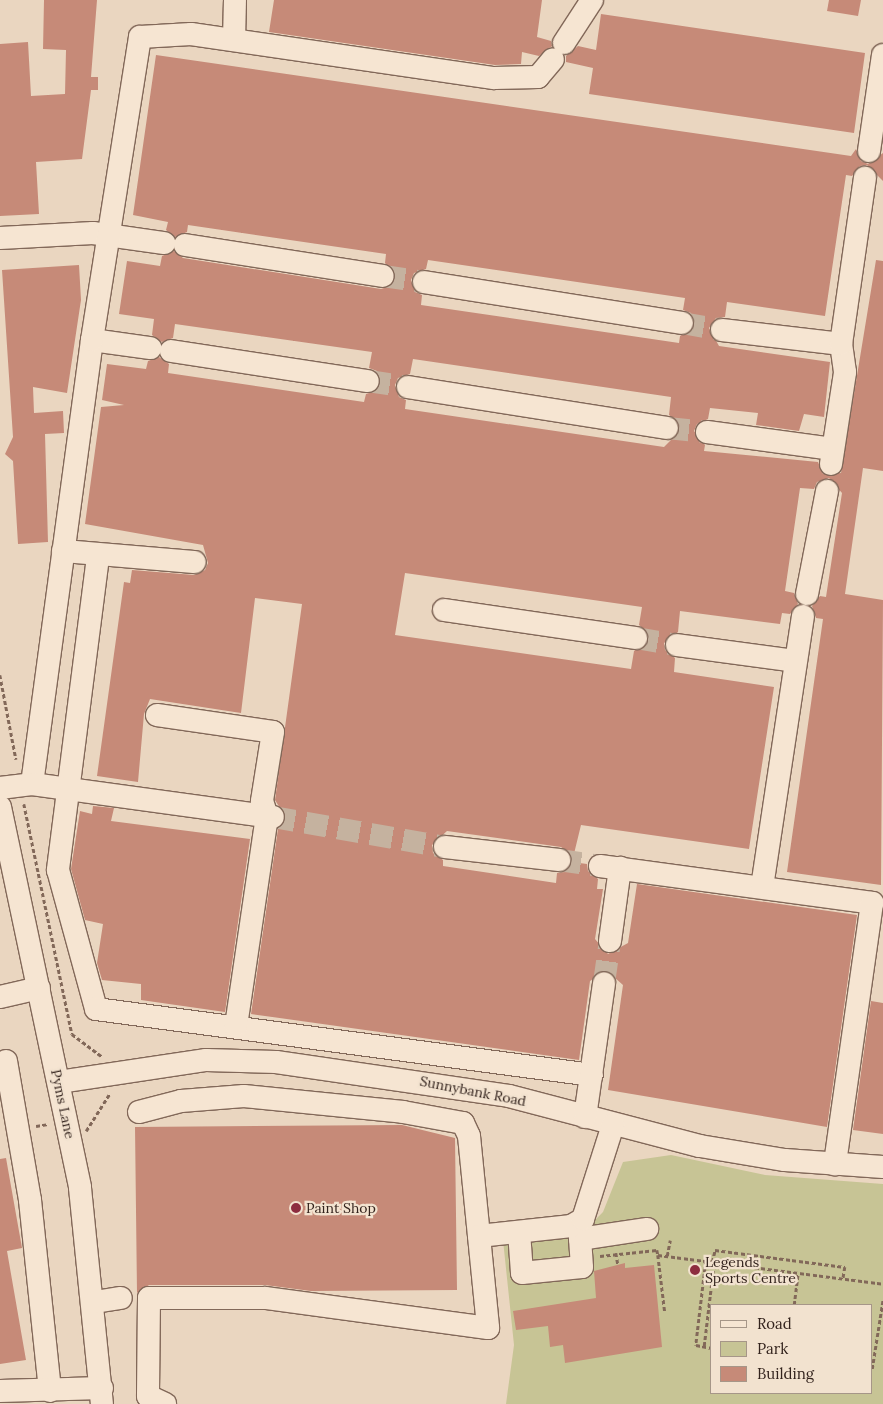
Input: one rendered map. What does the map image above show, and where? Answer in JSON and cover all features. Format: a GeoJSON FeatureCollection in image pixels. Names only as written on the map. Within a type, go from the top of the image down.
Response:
{"type":"FeatureCollection","features":[{"type":"Feature","properties":{"kind":"lane"},"geometry":{"type":"LineString","coordinates":[[234,40],[235,0]]}},
{"type":"Feature","properties":{"kind":"lane"},"geometry":{"type":"LineString","coordinates":[[32,784],[92,340],[136,44],[151,33],[171,32],[494,78],[538,77],[559,51],[592,0]]}},
{"type":"Feature","properties":{"kind":"lane"},"geometry":{"type":"LineString","coordinates":[[869,151],[882,64]]}},
{"type":"Feature","properties":{"kind":"lane"},"geometry":{"type":"LineString","coordinates":[[707,432],[832,457],[845,372],[841,344],[865,178]]}},
{"type":"Feature","properties":{"kind":"lane"},"geometry":{"type":"LineString","coordinates":[[0,238],[108,234],[383,276]]}},
{"type":"Feature","properties":{"kind":"lane"},"geometry":{"type":"LineString","coordinates":[[424,282],[682,323]]}},
{"type":"Feature","properties":{"kind":"lane"},"geometry":{"type":"LineString","coordinates":[[722,330],[841,344]]}},
{"type":"Feature","properties":{"kind":"lane"},"geometry":{"type":"LineString","coordinates":[[92,340],[368,381]]}},
{"type":"Feature","properties":{"kind":"lane"},"geometry":{"type":"LineString","coordinates":[[408,387],[667,428]]}},
{"type":"Feature","properties":{"kind":"lane"},"geometry":{"type":"LineString","coordinates":[[762,887],[795,661],[827,491]]}},
{"type":"Feature","properties":{"kind":"lane"},"geometry":{"type":"LineString","coordinates":[[63,551],[98,557],[135,554],[194,562]]}},
{"type":"Feature","properties":{"kind":"lane"},"geometry":{"type":"LineString","coordinates":[[98,557],[69,760],[69,788],[58,870],[96,1009],[236,1026],[592,1075]]}},
{"type":"Feature","properties":{"kind":"lane"},"geometry":{"type":"LineString","coordinates":[[444,610],[636,638]]}},
{"type":"Feature","properties":{"kind":"lane"},"geometry":{"type":"LineString","coordinates":[[677,645],[795,661]]}},
{"type":"Feature","properties":{"kind":"lane"},"geometry":{"type":"LineString","coordinates":[[157,715],[273,732],[262,801],[270,817],[236,1026]]}},
{"type":"Feature","properties":{"kind":"lane"},"geometry":{"type":"LineString","coordinates":[[0,788],[32,784],[270,817]]}},
{"type":"Feature","properties":{"kind":"lane","name":"Pyms Lane"},"geometry":{"type":"LineString","coordinates":[[0,807],[80,1188],[95,1302],[102,1396]]}},
{"type":"Feature","properties":{"kind":"lane"},"geometry":{"type":"LineString","coordinates":[[445,847],[559,860]]}},
{"type":"Feature","properties":{"kind":"lane"},"geometry":{"type":"LineString","coordinates":[[610,941],[610,867],[877,900],[835,1164]]}},
{"type":"Feature","properties":{"kind":"lane"},"geometry":{"type":"LineString","coordinates":[[585,1117],[604,983]]}},
{"type":"Feature","properties":{"kind":"lane"},"geometry":{"type":"LineString","coordinates":[[0,997],[39,988]]}},
{"type":"Feature","properties":{"kind":"lane","name":"Sunnybank Road"},"geometry":{"type":"LineString","coordinates":[[59,1082],[206,1060],[243,1060],[443,1083],[700,1146],[835,1164],[883,1167]]}},
{"type":"Feature","properties":{"kind":"lane"},"geometry":{"type":"LineString","coordinates":[[6,1061],[30,1200],[50,1391]]}},
{"type":"Feature","properties":{"kind":"lane"},"geometry":{"type":"LineString","coordinates":[[139,1112],[181,1101],[244,1096],[455,1120],[468,1130],[488,1328],[265,1298],[149,1298],[148,1396],[165,1404]]}},
{"type":"Feature","properties":{"kind":"lane"},"geometry":{"type":"LineString","coordinates":[[479,1236],[571,1226],[584,1219],[612,1125]]}},
{"type":"Feature","properties":{"kind":"lane"},"geometry":{"type":"LineString","coordinates":[[518,1232],[522,1273],[582,1267],[580,1239],[647,1229]]}},
{"type":"Feature","properties":{"kind":"lane"},"geometry":{"type":"LineString","coordinates":[[95,1302],[121,1298]]}},
{"type":"Feature","properties":{"kind":"lane"},"geometry":{"type":"LineString","coordinates":[[0,1391],[50,1391],[102,1396]]}},
{"type":"Feature","properties":{"kind":"path"},"geometry":{"type":"LineString","coordinates":[[667,1256],[670,1240]]}},
{"type":"Feature","properties":{"kind":"path"},"geometry":{"type":"LineString","coordinates":[[582,1259],[657,1250],[665,1313]]}},
{"type":"Feature","properties":{"kind":"path"},"geometry":{"type":"LineString","coordinates":[[704,1346],[715,1250],[845,1266],[843,1279]]}},
{"type":"Feature","properties":{"kind":"path"},"geometry":{"type":"LineString","coordinates":[[658,1255],[883,1284]]}},
{"type":"Feature","properties":{"kind":"path"},"geometry":{"type":"LineString","coordinates":[[706,1261],[696,1346],[710,1348]]}},
{"type":"Feature","properties":{"kind":"path"},"geometry":{"type":"LineString","coordinates":[[794,1304],[798,1273]]}},
{"type":"Feature","properties":{"kind":"path"},"geometry":{"type":"LineString","coordinates":[[873,1363],[883,1299]]}},
{"type":"Feature","properties":{"kind":"green space","name":"Legends Sports Centre"},"geometry":{"type":"Polygon","coordinates":[[[671,1155],[765,1175],[883,1184],[883,1404],[506,1404],[514,1345],[503,1240],[594,1221],[603,1212],[623,1162],[671,1155]]]}},
{"type":"Feature","properties":{"kind":"building"},"geometry":{"type":"Polygon","coordinates":[[[44,0],[97,0],[91,77],[98,77],[98,90],[91,90],[82,159],[36,162],[39,214],[0,216],[0,44],[28,42],[31,96],[65,94],[66,50],[43,49],[44,0]]]}},
{"type":"Feature","properties":{"kind":"building"},"geometry":{"type":"Polygon","coordinates":[[[274,0],[542,0],[537,37],[551,41],[552,46],[539,56],[522,52],[521,64],[495,65],[269,32],[274,0]]]}},
{"type":"Feature","properties":{"kind":"building"},"geometry":{"type":"Polygon","coordinates":[[[829,0],[861,0],[858,16],[827,11],[829,0]]]}},
{"type":"Feature","properties":{"kind":"building"},"geometry":{"type":"Polygon","coordinates":[[[601,14],[865,53],[854,133],[589,94],[593,68],[566,62],[566,56],[578,46],[596,50],[601,14]]]}},
{"type":"Feature","properties":{"kind":"building"},"geometry":{"type":"Polygon","coordinates":[[[156,55],[851,156],[856,149],[861,161],[868,164],[883,153],[883,181],[867,165],[860,166],[852,176],[846,175],[825,316],[727,302],[725,317],[716,318],[709,328],[719,346],[830,362],[824,417],[804,414],[799,431],[756,425],[758,413],[710,408],[708,419],[697,424],[694,431],[705,445],[704,451],[818,462],[823,474],[841,473],[876,260],[883,261],[883,471],[863,468],[845,594],[883,600],[881,885],[787,872],[823,619],[816,618],[812,606],[820,596],[826,597],[842,493],[829,478],[817,482],[814,489],[800,488],[785,591],[794,593],[798,604],[790,614],[782,613],[780,624],[680,611],[678,632],[664,643],[665,650],[675,658],[674,672],[774,687],[749,849],[581,825],[572,862],[587,864],[588,871],[598,879],[597,889],[603,889],[595,939],[608,954],[628,943],[637,884],[857,915],[827,1127],[608,1090],[623,985],[606,970],[590,981],[579,1060],[251,1014],[278,829],[286,818],[275,800],[302,604],[255,598],[241,713],[150,699],[144,714],[138,782],[97,776],[124,582],[130,583],[132,570],[194,575],[205,570],[208,563],[203,545],[85,524],[101,407],[124,405],[102,400],[107,364],[146,369],[148,361],[159,357],[169,364],[168,373],[364,402],[366,394],[378,390],[381,382],[377,371],[369,368],[372,352],[175,324],[173,338],[162,342],[152,335],[154,319],[119,314],[127,261],[160,266],[162,256],[174,251],[183,258],[381,289],[393,285],[396,278],[385,263],[386,254],[188,225],[187,232],[175,237],[166,230],[168,222],[133,215],[156,55]],[[428,260],[426,269],[414,273],[411,280],[415,292],[422,295],[421,305],[679,343],[680,336],[695,326],[691,313],[683,310],[685,298],[428,260]],[[413,359],[410,374],[398,378],[395,385],[399,397],[406,400],[405,409],[664,447],[680,431],[679,423],[669,415],[671,397],[413,359]],[[405,573],[395,635],[631,669],[634,651],[649,640],[648,633],[639,625],[642,607],[405,573]],[[447,831],[432,845],[433,853],[443,860],[443,866],[556,883],[557,873],[565,872],[572,862],[571,854],[561,847],[447,831]]]}},
{"type":"Feature","properties":{"kind":"building"},"geometry":{"type":"Polygon","coordinates":[[[79,265],[81,300],[67,393],[33,387],[34,413],[63,411],[64,433],[45,434],[48,542],[18,544],[13,461],[5,454],[13,437],[2,270],[79,265]]]}},
{"type":"Feature","properties":{"kind":"building"},"geometry":{"type":"Polygon","coordinates":[[[93,806],[114,808],[111,821],[250,839],[225,1012],[141,1000],[141,984],[102,980],[97,963],[103,924],[85,920],[71,869],[80,811],[92,814],[93,806]]]}},
{"type":"Feature","properties":{"kind":"building"},"geometry":{"type":"Polygon","coordinates":[[[871,1001],[883,1003],[883,1134],[853,1130],[871,1001]]]}},
{"type":"Feature","properties":{"kind":"building","name":"Paint Shop"},"geometry":{"type":"Polygon","coordinates":[[[402,1125],[455,1138],[457,1290],[311,1291],[265,1285],[149,1285],[137,1293],[135,1127],[402,1125]]]}},
{"type":"Feature","properties":{"kind":"building"},"geometry":{"type":"Polygon","coordinates":[[[6,1158],[22,1248],[7,1251],[26,1360],[0,1364],[0,1159],[6,1158]]]}},
{"type":"Feature","properties":{"kind":"building"},"geometry":{"type":"Polygon","coordinates":[[[625,1263],[625,1268],[654,1265],[662,1347],[565,1363],[563,1345],[550,1347],[548,1326],[516,1330],[513,1311],[596,1298],[594,1271],[625,1263]]]}},
{"type":"Feature","properties":{"kind":"tunnel"},"geometry":{"type":"LineString","coordinates":[[383,276],[424,282]]}},
{"type":"Feature","properties":{"kind":"tunnel"},"geometry":{"type":"LineString","coordinates":[[682,323],[722,330]]}},
{"type":"Feature","properties":{"kind":"tunnel"},"geometry":{"type":"LineString","coordinates":[[368,381],[408,387]]}},
{"type":"Feature","properties":{"kind":"tunnel"},"geometry":{"type":"LineString","coordinates":[[667,428],[707,432]]}},
{"type":"Feature","properties":{"kind":"tunnel"},"geometry":{"type":"LineString","coordinates":[[636,638],[677,645]]}},
{"type":"Feature","properties":{"kind":"tunnel"},"geometry":{"type":"LineString","coordinates":[[273,817],[445,847]]}},
{"type":"Feature","properties":{"kind":"tunnel"},"geometry":{"type":"LineString","coordinates":[[559,860],[600,866]]}},
{"type":"Feature","properties":{"kind":"tunnel"},"geometry":{"type":"LineString","coordinates":[[604,983],[610,941]]}},
{"type":"Feature","properties":{"kind":"place","name":"Paint Shop"},"geometry":{"type":"Point","coordinates":[296,1208]}},
{"type":"Feature","properties":{"kind":"place","name":"Legends Sports Centre"},"geometry":{"type":"Point","coordinates":[695,1270]}}]}
